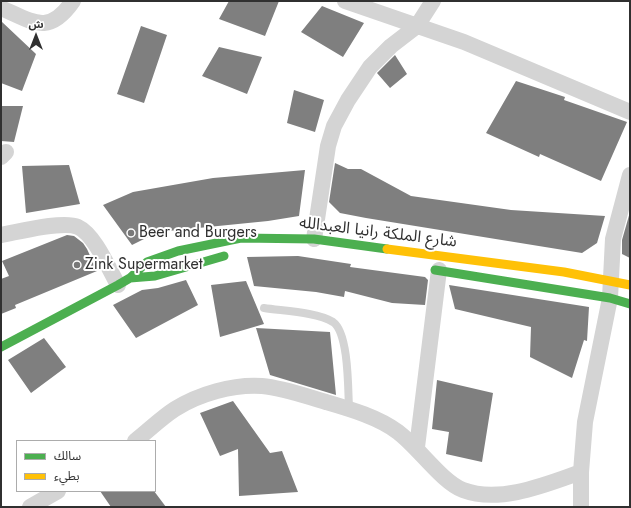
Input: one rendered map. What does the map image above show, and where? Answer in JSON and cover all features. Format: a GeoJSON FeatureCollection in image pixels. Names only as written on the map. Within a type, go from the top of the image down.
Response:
{"type":"FeatureCollection","features":[{"type":"Feature","properties":{"kind":"main road","name":"شارع الملكة رانيا العبدالله"},"geometry":{"type":"LineString","coordinates":[[1,347],[124,282],[147,262],[178,251],[247,238],[314,239],[564,272],[630,285]]}},
{"type":"Feature","properties":{"kind":"main road","name":"شارع الملكة رانيا العبدالله"},"geometry":{"type":"LineString","coordinates":[[124,282],[155,276],[198,262],[232,254]]}},
{"type":"Feature","properties":{"kind":"main road","name":"شارع الملكة رانيا العبدالله"},"geometry":{"type":"LineString","coordinates":[[432,270],[610,298],[630,304]]}},
{"type":"Feature","properties":{"kind":"street"},"geometry":{"type":"LineString","coordinates":[[1,8],[36,23],[54,22],[64,14],[73,1]]}},
{"type":"Feature","properties":{"kind":"street"},"geometry":{"type":"LineString","coordinates":[[345,1],[464,42],[630,112]]}},
{"type":"Feature","properties":{"kind":"street"},"geometry":{"type":"LineString","coordinates":[[314,239],[328,146],[334,126],[348,100],[370,67],[391,46],[417,26],[433,1]]}},
{"type":"Feature","properties":{"kind":"street"},"geometry":{"type":"LineString","coordinates":[[581,507],[581,472],[585,422],[610,298],[613,239],[630,175]]}},
{"type":"Feature","properties":{"kind":"street"},"geometry":{"type":"LineString","coordinates":[[1,235],[50,226],[69,224],[78,226],[91,239],[124,282]]}},
{"type":"Feature","properties":{"kind":"street"},"geometry":{"type":"LineString","coordinates":[[417,447],[432,270]]}},
{"type":"Feature","properties":{"kind":"street"},"geometry":{"type":"LineString","coordinates":[[136,440],[181,406],[219,391],[243,386],[262,386],[283,390],[349,409],[380,421],[397,431],[417,447],[449,482],[463,490],[480,494],[521,491],[581,472]]}},
{"type":"Feature","properties":{"kind":"street"},"geometry":{"type":"LineString","coordinates":[[30,507],[56,492]]}},
{"type":"Feature","properties":{"kind":"lane"},"geometry":{"type":"LineString","coordinates":[[264,308],[325,319],[337,326],[344,342],[349,409]]}},
{"type":"Feature","properties":{"kind":"building"},"geometry":{"type":"Polygon","coordinates":[[[229,1],[279,1],[265,36],[219,19],[229,1]]]}},
{"type":"Feature","properties":{"kind":"building"},"geometry":{"type":"Polygon","coordinates":[[[322,6],[364,23],[343,57],[301,32],[322,6]]]}},
{"type":"Feature","properties":{"kind":"building"},"geometry":{"type":"Polygon","coordinates":[[[1,21],[36,54],[22,91],[1,83],[1,21]]]}},
{"type":"Feature","properties":{"kind":"building"},"geometry":{"type":"Polygon","coordinates":[[[141,26],[167,35],[144,103],[117,94],[141,26]]]}},
{"type":"Feature","properties":{"kind":"building"},"geometry":{"type":"Polygon","coordinates":[[[219,47],[262,57],[247,94],[202,76],[219,47]]]}},
{"type":"Feature","properties":{"kind":"building"},"geometry":{"type":"Polygon","coordinates":[[[395,55],[407,74],[390,88],[377,73],[395,55]]]}},
{"type":"Feature","properties":{"kind":"building"},"geometry":{"type":"Polygon","coordinates":[[[516,81],[565,97],[564,100],[627,122],[601,181],[540,154],[539,157],[486,133],[516,81]]]}},
{"type":"Feature","properties":{"kind":"building"},"geometry":{"type":"Polygon","coordinates":[[[294,90],[324,100],[315,132],[287,123],[294,90]]]}},
{"type":"Feature","properties":{"kind":"building"},"geometry":{"type":"Polygon","coordinates":[[[1,106],[23,106],[14,142],[1,141],[1,106]]]}},
{"type":"Feature","properties":{"kind":"building"},"geometry":{"type":"Polygon","coordinates":[[[335,163],[348,169],[361,169],[411,196],[511,210],[605,216],[597,243],[582,253],[340,213],[329,202],[335,163]]]}},
{"type":"Feature","properties":{"kind":"building"},"geometry":{"type":"Polygon","coordinates":[[[69,165],[80,204],[26,213],[22,166],[69,165]]]}},
{"type":"Feature","properties":{"kind":"building"},"geometry":{"type":"Polygon","coordinates":[[[305,170],[299,216],[268,221],[158,232],[132,245],[103,205],[133,192],[213,178],[305,170]]]}},
{"type":"Feature","properties":{"kind":"building"},"geometry":{"type":"Polygon","coordinates":[[[630,212],[630,258],[622,254],[622,240],[630,212]]]}},
{"type":"Feature","properties":{"kind":"building"},"geometry":{"type":"Polygon","coordinates":[[[67,235],[74,236],[83,243],[97,271],[15,305],[16,308],[1,314],[1,279],[9,276],[2,261],[67,235]]]}},
{"type":"Feature","properties":{"kind":"building"},"geometry":{"type":"Polygon","coordinates":[[[298,256],[351,264],[350,267],[425,277],[428,280],[425,305],[392,303],[345,291],[344,297],[316,292],[254,286],[247,257],[298,256]]]}},
{"type":"Feature","properties":{"kind":"building"},"geometry":{"type":"Polygon","coordinates":[[[186,280],[198,305],[136,338],[113,305],[142,290],[158,288],[186,280]]]}},
{"type":"Feature","properties":{"kind":"building"},"geometry":{"type":"Polygon","coordinates":[[[246,281],[264,324],[220,337],[211,285],[246,281]]]}},
{"type":"Feature","properties":{"kind":"building"},"geometry":{"type":"Polygon","coordinates":[[[449,285],[589,307],[587,341],[584,340],[572,378],[530,357],[531,327],[455,309],[449,285]]]}},
{"type":"Feature","properties":{"kind":"building"},"geometry":{"type":"Polygon","coordinates":[[[256,328],[330,332],[336,395],[270,375],[256,328]]]}},
{"type":"Feature","properties":{"kind":"building"},"geometry":{"type":"Polygon","coordinates":[[[44,338],[66,367],[31,393],[8,360],[44,338]]]}},
{"type":"Feature","properties":{"kind":"building"},"geometry":{"type":"Polygon","coordinates":[[[437,380],[493,393],[482,462],[446,454],[449,432],[432,429],[437,380]]]}},
{"type":"Feature","properties":{"kind":"building"},"geometry":{"type":"Polygon","coordinates":[[[233,401],[270,453],[282,451],[298,492],[239,496],[238,449],[220,456],[200,413],[233,401]]]}},
{"type":"Feature","properties":{"kind":"building"},"geometry":{"type":"Polygon","coordinates":[[[101,492],[155,492],[166,507],[111,507],[101,492]]]}},
{"type":"Feature","properties":{"kind":"traffic: fast"},"geometry":{"type":"LineString","coordinates":[[1,347],[118,285],[130,278],[147,262],[178,251],[241,238],[314,239],[387,249]]}},
{"type":"Feature","properties":{"kind":"traffic: fast"},"geometry":{"type":"LineString","coordinates":[[130,278],[155,276],[224,256]]}},
{"type":"Feature","properties":{"kind":"traffic: fast"},"geometry":{"type":"LineString","coordinates":[[435,270],[610,298],[630,304]]}},
{"type":"Feature","properties":{"kind":"traffic: slow"},"geometry":{"type":"LineString","coordinates":[[387,249],[564,272],[630,285]]}},
{"type":"Feature","properties":{"kind":"place","name":"Beer and Burgers"},"geometry":{"type":"Point","coordinates":[131,233]}},
{"type":"Feature","properties":{"kind":"place","name":"Zink Supermarket"},"geometry":{"type":"Point","coordinates":[77,265]}}]}
